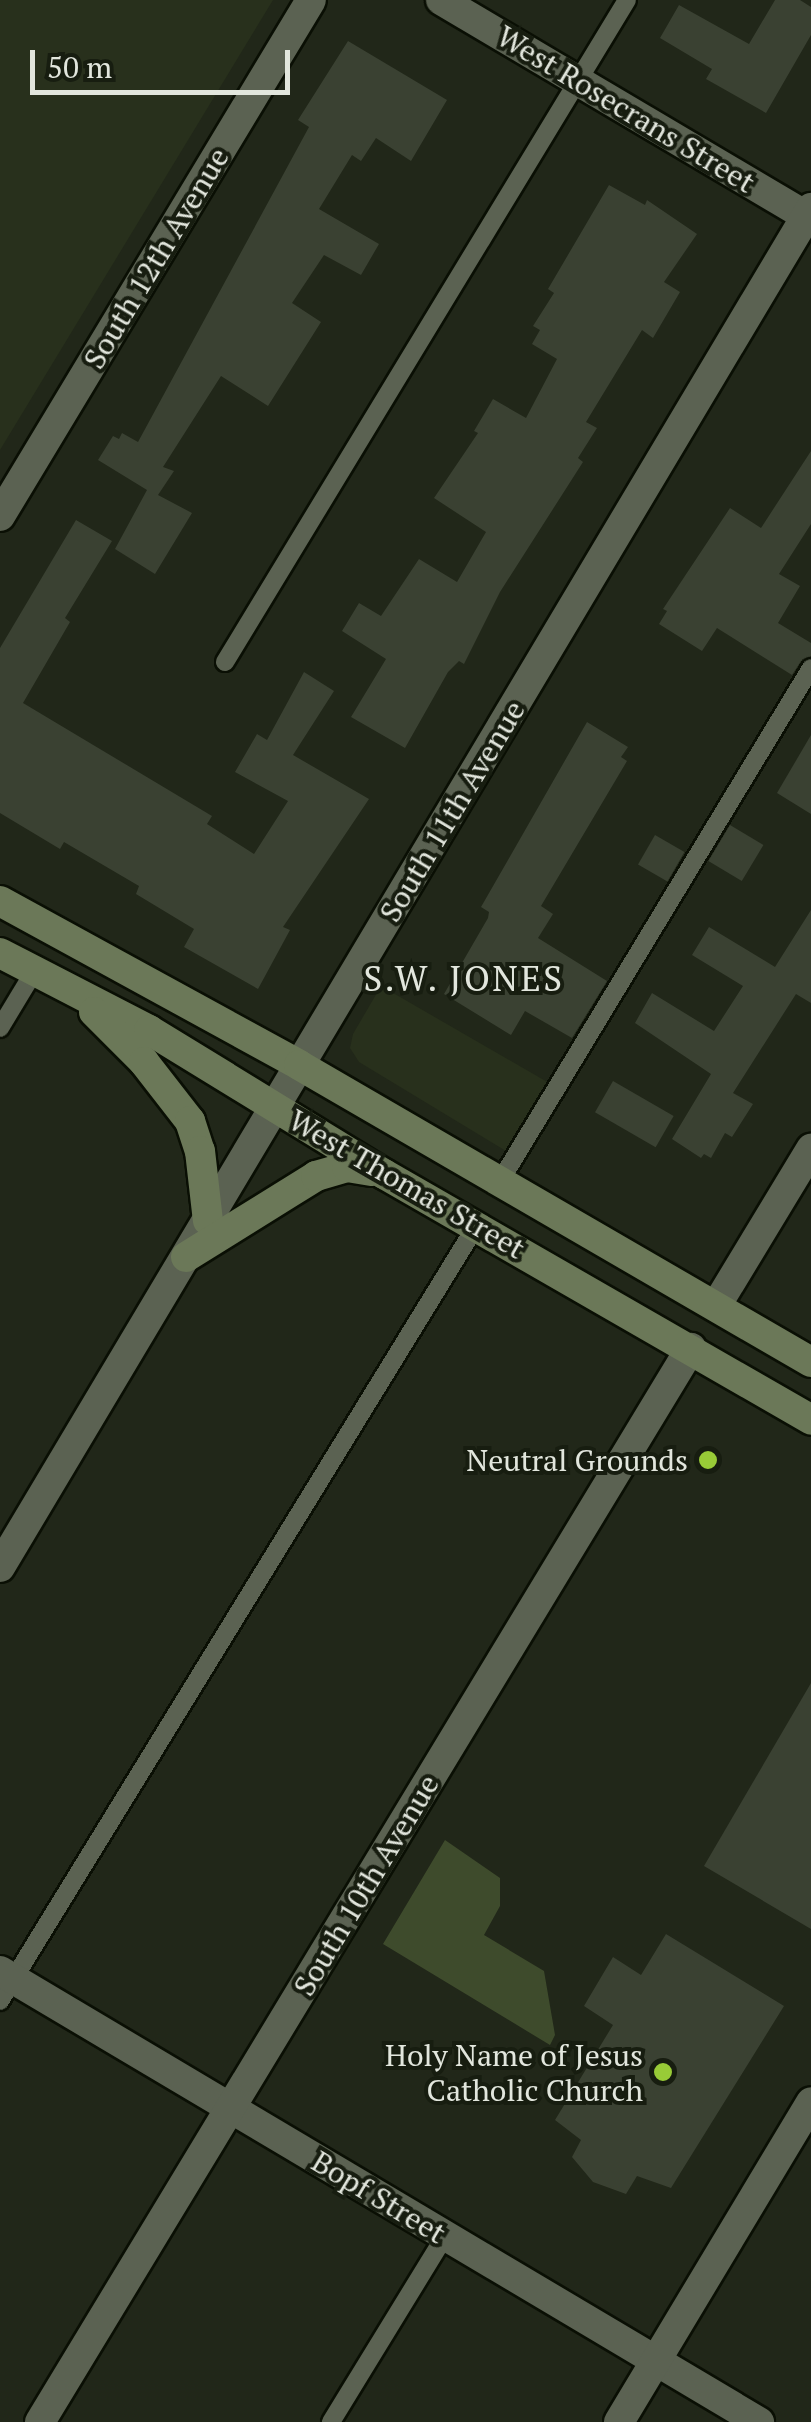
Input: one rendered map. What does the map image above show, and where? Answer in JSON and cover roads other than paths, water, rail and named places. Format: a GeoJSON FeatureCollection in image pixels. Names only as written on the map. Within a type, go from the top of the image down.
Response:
{"type":"FeatureCollection","features":[{"type":"Feature","properties":{"kind":"main road","name":"West Thomas Street"},"geometry":{"type":"LineString","coordinates":[[0,902],[300,1066],[811,1362]]}},
{"type":"Feature","properties":{"kind":"main road","name":"West Thomas Street"},"geometry":{"type":"LineString","coordinates":[[0,953],[149,1030],[384,1174],[811,1420]]}},
{"type":"Feature","properties":{"kind":"main road"},"geometry":{"type":"LineString","coordinates":[[67,986],[181,1106],[198,1140],[208,1220]]}},
{"type":"Feature","properties":{"kind":"main road"},"geometry":{"type":"LineString","coordinates":[[186,1257],[316,1176],[347,1167],[384,1174]]}},
{"type":"Feature","properties":{"kind":"street","name":"South 12th Avenue"},"geometry":{"type":"LineString","coordinates":[[0,516],[311,0]]}},
{"type":"Feature","properties":{"kind":"street","name":"West Rosecrans Street"},"geometry":{"type":"LineString","coordinates":[[441,0],[809,214]]}},
{"type":"Feature","properties":{"kind":"street","name":"South 11th Avenue"},"geometry":{"type":"LineString","coordinates":[[0,1567],[809,214]]}},
{"type":"Feature","properties":{"kind":"street"},"geometry":{"type":"LineString","coordinates":[[716,1306],[811,1149]]}},
{"type":"Feature","properties":{"kind":"street","name":"South 10th Avenue"},"geometry":{"type":"LineString","coordinates":[[40,2422],[691,1348]]}},
{"type":"Feature","properties":{"kind":"street","name":"Bopf Street"},"geometry":{"type":"LineString","coordinates":[[4,1983],[231,2109],[759,2422]]}},
{"type":"Feature","properties":{"kind":"street"},"geometry":{"type":"LineString","coordinates":[[619,2422],[811,2102]]}},
{"type":"Feature","properties":{"kind":"lane"},"geometry":{"type":"LineString","coordinates":[[224,662],[626,0]]}},
{"type":"Feature","properties":{"kind":"lane"},"geometry":{"type":"LineString","coordinates":[[499,1183],[811,668]]}},
{"type":"Feature","properties":{"kind":"lane"},"geometry":{"type":"LineString","coordinates":[[0,1028],[35,970]]}},
{"type":"Feature","properties":{"kind":"lane"},"geometry":{"type":"LineString","coordinates":[[4,1983],[476,1226]]}},
{"type":"Feature","properties":{"kind":"lane"},"geometry":{"type":"LineString","coordinates":[[331,2422],[446,2236]]}},
{"type":"Feature","properties":{"kind":"place","name":"Neutral Grounds"},"geometry":{"type":"Point","coordinates":[708,1460]}},
{"type":"Feature","properties":{"kind":"place","name":"Holy Name of Jesus Catholic Church"},"geometry":{"type":"Point","coordinates":[663,2072]}},
{"type":"Feature","properties":{"kind":"district","name":"S.W. JONES"},"geometry":{"type":"Point","coordinates":[464,978]}}]}
